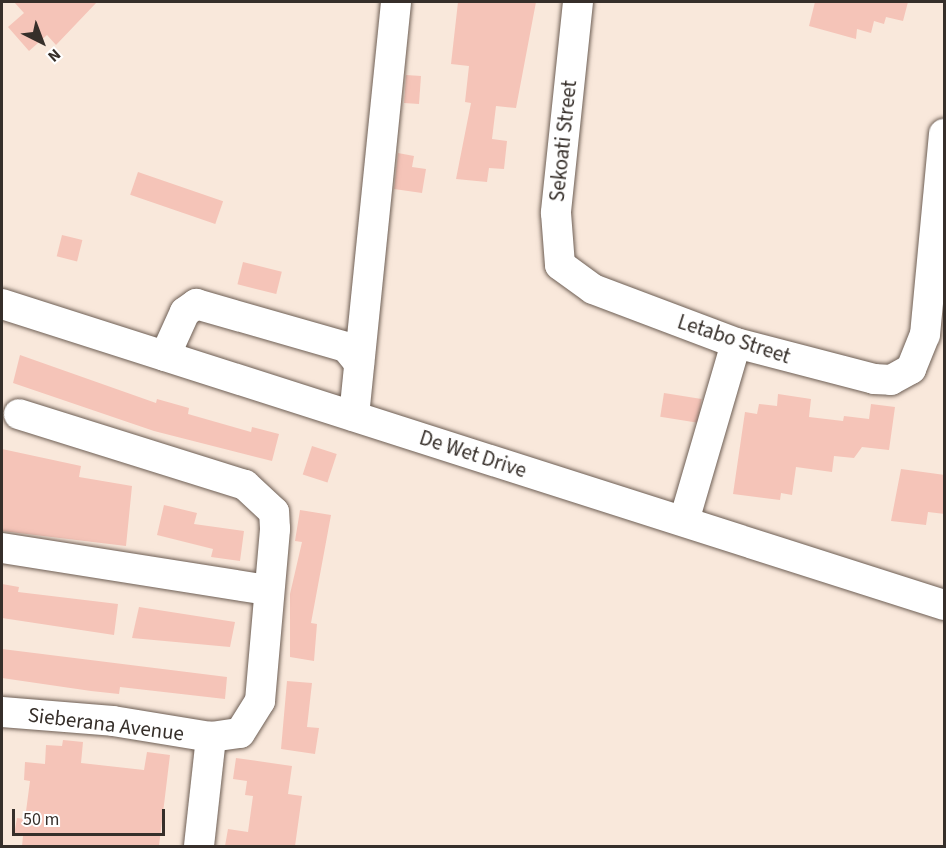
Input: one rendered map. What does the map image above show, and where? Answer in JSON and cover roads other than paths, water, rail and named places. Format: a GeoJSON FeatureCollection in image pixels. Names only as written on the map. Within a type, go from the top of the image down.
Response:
{"type":"FeatureCollection","features":[{"type":"Feature","properties":{"kind":"street"},"geometry":{"type":"LineString","coordinates":[[354,416],[396,2]]}},
{"type":"Feature","properties":{"kind":"street","name":"Sekoati Street"},"geometry":{"type":"LineString","coordinates":[[570,277],[555,252],[555,221],[578,2]]}},
{"type":"Feature","properties":{"kind":"street"},"geometry":{"type":"LineString","coordinates":[[935,337],[945,134]]}},
{"type":"Feature","properties":{"kind":"street","name":"Letabo Street"},"geometry":{"type":"LineString","coordinates":[[570,277],[736,343],[874,379],[903,375],[919,359],[935,337]]}},
{"type":"Feature","properties":{"kind":"street","name":"De Wet Drive"},"geometry":{"type":"LineString","coordinates":[[2,304],[945,605]]}},
{"type":"Feature","properties":{"kind":"street"},"geometry":{"type":"LineString","coordinates":[[165,356],[185,312],[196,304],[346,347],[359,363]]}},
{"type":"Feature","properties":{"kind":"street"},"geometry":{"type":"LineString","coordinates":[[684,521],[736,343]]}},
{"type":"Feature","properties":{"kind":"street","name":"Sieberana Avenue"},"geometry":{"type":"LineString","coordinates":[[2,712],[113,721],[211,737],[240,733],[256,714],[266,590],[275,529],[274,512],[262,497],[245,485],[19,414]]}},
{"type":"Feature","properties":{"kind":"street"},"geometry":{"type":"LineString","coordinates":[[2,548],[266,590]]}},
{"type":"Feature","properties":{"kind":"street"},"geometry":{"type":"LineString","coordinates":[[199,846],[211,737]]}}]}
